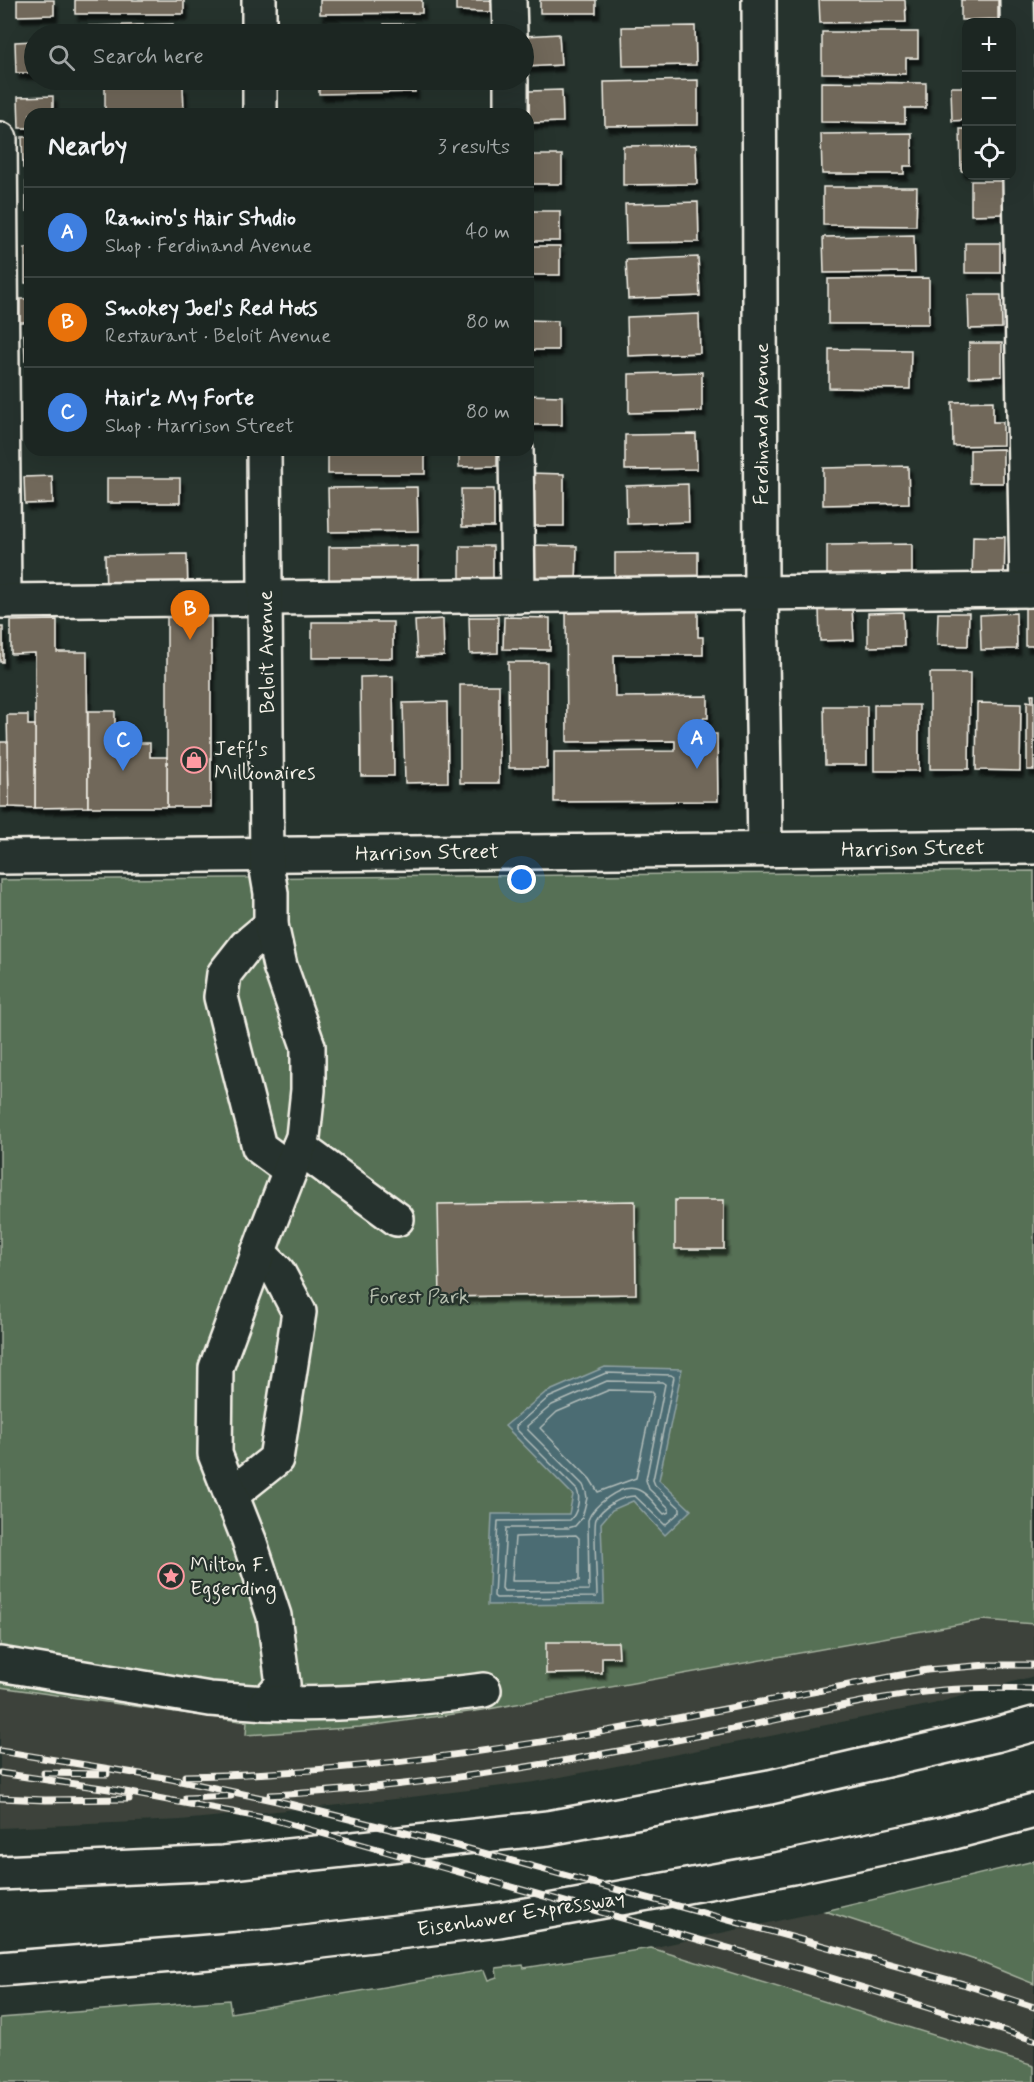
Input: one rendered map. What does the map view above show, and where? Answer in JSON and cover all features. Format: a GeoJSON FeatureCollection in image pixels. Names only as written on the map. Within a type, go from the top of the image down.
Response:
{"type":"FeatureCollection","features":[{"type":"Feature","properties":{"kind":"main road"},"geometry":{"type":"LineString","coordinates":[[259,0],[260,24]]}},
{"type":"Feature","properties":{"kind":"main road"},"geometry":{"type":"LineString","coordinates":[[510,0],[510,24]]}},
{"type":"Feature","properties":{"kind":"main road","name":"Ferdinand Avenue"},"geometry":{"type":"LineString","coordinates":[[759,0],[761,593],[765,849]]}},
{"type":"Feature","properties":{"kind":"main road"},"geometry":{"type":"LineString","coordinates":[[0,139],[2,602],[1030,590],[1017,0]]}},
{"type":"Feature","properties":{"kind":"main road"},"geometry":{"type":"LineString","coordinates":[[260,90],[260,108]]}},
{"type":"Feature","properties":{"kind":"main road"},"geometry":{"type":"LineString","coordinates":[[511,90],[511,108]]}},
{"type":"Feature","properties":{"kind":"main road","name":"Beloit Avenue"},"geometry":{"type":"LineString","coordinates":[[264,456],[268,854],[271,925],[280,966],[308,1046],[308,1090],[303,1137],[216,1368],[215,1454],[249,1540],[274,1616],[283,1684],[266,1703]]}},
{"type":"Feature","properties":{"kind":"main road"},"geometry":{"type":"LineString","coordinates":[[516,456],[518,596]]}},
{"type":"Feature","properties":{"kind":"main road","name":"Harrison Street"},"geometry":{"type":"LineString","coordinates":[[0,857],[1034,847]]}},
{"type":"Feature","properties":{"kind":"main road"},"geometry":{"type":"LineString","coordinates":[[271,925],[246,946],[224,974],[221,998],[259,1147],[295,1158],[397,1220]]}},
{"type":"Feature","properties":{"kind":"main road"},"geometry":{"type":"LineString","coordinates":[[231,1495],[276,1459],[299,1312],[278,1272],[258,1252]]}},
{"type":"Feature","properties":{"kind":"main road"},"geometry":{"type":"LineString","coordinates":[[0,1664],[210,1700],[316,1705],[389,1701],[484,1690]]}},
{"type":"Feature","properties":{"kind":"main road"},"geometry":{"type":"LineString","coordinates":[[0,1874],[222,1863],[548,1828],[770,1788],[1034,1724]]}},
{"type":"Feature","properties":{"kind":"main road","name":"Eisenhower Expressway"},"geometry":{"type":"LineString","coordinates":[[0,1969],[271,1947],[499,1920],[792,1867],[946,1834],[1034,1811]]}},
{"type":"Feature","properties":{"kind":"shaded area"},"geometry":{"type":"Polygon","coordinates":[[[983,1620],[1034,1624],[1034,1676],[933,1704],[535,1782],[361,1803],[181,1820],[0,1828],[0,1687],[248,1722],[268,1734],[360,1727],[483,1710],[983,1620]]]}},
{"type":"Feature","properties":{"kind":"shaded area"},"geometry":{"type":"Polygon","coordinates":[[[1034,1861],[1034,2066],[651,1948],[908,1893],[1034,1861]]]}},
{"type":"Feature","properties":{"kind":"green space","name":"Forest Park"},"geometry":{"type":"Polygon","coordinates":[[[1034,871],[1034,1624],[983,1620],[483,1710],[360,1727],[246,1735],[247,1722],[0,1687],[0,880],[1034,871]]]}},
{"type":"Feature","properties":{"kind":"green space"},"geometry":{"type":"Polygon","coordinates":[[[1034,1861],[1034,1984],[975,1960],[825,1911],[1034,1861]]]}},
{"type":"Feature","properties":{"kind":"green space"},"geometry":{"type":"Polygon","coordinates":[[[651,1948],[1034,2066],[1034,2082],[0,2082],[0,2018],[229,2000],[231,2013],[484,1970],[488,1980],[497,1977],[496,1968],[523,1965],[524,1968],[651,1948]]]}},
{"type":"Feature","properties":{"kind":"water"},"geometry":{"type":"Polygon","coordinates":[[[605,1367],[682,1369],[659,1480],[691,1510],[665,1535],[633,1501],[612,1510],[601,1523],[604,1604],[488,1605],[492,1514],[569,1514],[573,1495],[505,1426],[545,1393],[605,1367]]]}},
{"type":"Feature","properties":{"kind":"building"},"geometry":{"type":"Polygon","coordinates":[[[17,0],[54,0],[54,15],[17,16],[17,0]]]}},
{"type":"Feature","properties":{"kind":"building"},"geometry":{"type":"Polygon","coordinates":[[[75,0],[184,0],[184,14],[75,14],[75,0]]]}},
{"type":"Feature","properties":{"kind":"building"},"geometry":{"type":"Polygon","coordinates":[[[320,0],[422,0],[422,13],[320,14],[320,0]]]}},
{"type":"Feature","properties":{"kind":"building"},"geometry":{"type":"Polygon","coordinates":[[[456,0],[490,0],[490,12],[456,11],[456,0]]]}},
{"type":"Feature","properties":{"kind":"building"},"geometry":{"type":"Polygon","coordinates":[[[540,0],[596,0],[596,13],[540,13],[540,0]]]}},
{"type":"Feature","properties":{"kind":"building"},"geometry":{"type":"Polygon","coordinates":[[[819,0],[905,0],[906,22],[820,23],[819,0]]]}},
{"type":"Feature","properties":{"kind":"building"},"geometry":{"type":"Polygon","coordinates":[[[961,0],[998,0],[998,18],[962,18],[961,20],[961,0]]]}},
{"type":"Feature","properties":{"kind":"building"},"geometry":{"type":"Polygon","coordinates":[[[695,26],[696,65],[623,66],[622,27],[695,26]]]}},
{"type":"Feature","properties":{"kind":"building"},"geometry":{"type":"Polygon","coordinates":[[[822,32],[918,32],[918,58],[906,58],[906,74],[822,73],[822,32]]]}},
{"type":"Feature","properties":{"kind":"building"},"geometry":{"type":"Polygon","coordinates":[[[559,34],[561,65],[534,67],[534,35],[559,34]]]}},
{"type":"Feature","properties":{"kind":"building"},"geometry":{"type":"Polygon","coordinates":[[[15,42],[24,42],[24,73],[16,73],[15,42]]]}},
{"type":"Feature","properties":{"kind":"building"},"geometry":{"type":"Polygon","coordinates":[[[698,80],[698,125],[605,126],[604,82],[698,80]]]}},
{"type":"Feature","properties":{"kind":"building"},"geometry":{"type":"Polygon","coordinates":[[[821,82],[926,83],[926,108],[905,108],[905,123],[821,122],[821,82]]]}},
{"type":"Feature","properties":{"kind":"building"},"geometry":{"type":"Polygon","coordinates":[[[951,87],[962,87],[962,120],[952,121],[951,87]]]}},
{"type":"Feature","properties":{"kind":"building"},"geometry":{"type":"Polygon","coordinates":[[[105,90],[183,90],[184,108],[105,108],[105,90]]]}},
{"type":"Feature","properties":{"kind":"building"},"geometry":{"type":"Polygon","coordinates":[[[319,90],[415,90],[415,92],[319,94],[319,90]]]}},
{"type":"Feature","properties":{"kind":"building"},"geometry":{"type":"Polygon","coordinates":[[[562,90],[563,122],[534,123],[534,108],[529,108],[529,91],[562,90]]]}},
{"type":"Feature","properties":{"kind":"building"},"geometry":{"type":"Polygon","coordinates":[[[53,96],[53,108],[24,108],[24,128],[19,128],[18,97],[53,96]]]}},
{"type":"Feature","properties":{"kind":"building"},"geometry":{"type":"Polygon","coordinates":[[[960,129],[962,129],[962,171],[960,129]]]}},
{"type":"Feature","properties":{"kind":"building"},"geometry":{"type":"Polygon","coordinates":[[[912,133],[912,166],[904,166],[904,174],[822,174],[821,134],[912,133]]]}},
{"type":"Feature","properties":{"kind":"building"},"geometry":{"type":"Polygon","coordinates":[[[22,137],[24,137],[24,168],[22,137]]]}},
{"type":"Feature","properties":{"kind":"building"},"geometry":{"type":"Polygon","coordinates":[[[696,145],[697,184],[623,185],[623,146],[696,145]]]}},
{"type":"Feature","properties":{"kind":"building"},"geometry":{"type":"Polygon","coordinates":[[[534,155],[562,155],[562,184],[534,184],[534,155]]]}},
{"type":"Feature","properties":{"kind":"building"},"geometry":{"type":"Polygon","coordinates":[[[971,181],[1003,181],[1004,214],[971,215],[971,181]]]}},
{"type":"Feature","properties":{"kind":"building"},"geometry":{"type":"Polygon","coordinates":[[[823,187],[917,187],[916,226],[823,225],[823,187]]]}},
{"type":"Feature","properties":{"kind":"building"},"geometry":{"type":"Polygon","coordinates":[[[698,202],[699,242],[626,243],[625,204],[698,202]]]}},
{"type":"Feature","properties":{"kind":"building"},"geometry":{"type":"Polygon","coordinates":[[[534,211],[560,211],[560,241],[534,241],[534,211]]]}},
{"type":"Feature","properties":{"kind":"building"},"geometry":{"type":"Polygon","coordinates":[[[914,235],[915,272],[824,273],[823,237],[914,235]]]}},
{"type":"Feature","properties":{"kind":"building"},"geometry":{"type":"Polygon","coordinates":[[[965,243],[1000,243],[1000,273],[965,273],[965,243]]]}},
{"type":"Feature","properties":{"kind":"building"},"geometry":{"type":"Polygon","coordinates":[[[534,246],[560,246],[560,275],[534,275],[534,246]]]}},
{"type":"Feature","properties":{"kind":"building"},"geometry":{"type":"Polygon","coordinates":[[[698,257],[700,296],[628,299],[626,260],[698,257]]]}},
{"type":"Feature","properties":{"kind":"building"},"geometry":{"type":"Polygon","coordinates":[[[929,278],[929,324],[828,324],[828,279],[929,278]]]}},
{"type":"Feature","properties":{"kind":"building"},"geometry":{"type":"Polygon","coordinates":[[[968,295],[1001,295],[1002,328],[969,329],[968,295]]]}},
{"type":"Feature","properties":{"kind":"building"},"geometry":{"type":"Polygon","coordinates":[[[20,299],[24,299],[24,322],[20,322],[20,299]]]}},
{"type":"Feature","properties":{"kind":"building"},"geometry":{"type":"Polygon","coordinates":[[[699,314],[700,353],[628,356],[627,317],[699,314]]]}},
{"type":"Feature","properties":{"kind":"building"},"geometry":{"type":"Polygon","coordinates":[[[534,320],[558,321],[558,350],[534,350],[534,320]]]}},
{"type":"Feature","properties":{"kind":"building"},"geometry":{"type":"Polygon","coordinates":[[[969,343],[1002,343],[1002,376],[969,377],[969,343]]]}},
{"type":"Feature","properties":{"kind":"building"},"geometry":{"type":"Polygon","coordinates":[[[829,349],[911,350],[910,389],[829,388],[829,349]]]}},
{"type":"Feature","properties":{"kind":"building"},"geometry":{"type":"Polygon","coordinates":[[[702,372],[702,411],[629,413],[629,374],[702,372]]]}},
{"type":"Feature","properties":{"kind":"building"},"geometry":{"type":"Polygon","coordinates":[[[534,395],[562,396],[562,425],[534,425],[534,395]]]}},
{"type":"Feature","properties":{"kind":"building"},"geometry":{"type":"Polygon","coordinates":[[[993,401],[993,422],[1003,422],[1003,445],[953,446],[952,402],[993,401]]]}},
{"type":"Feature","properties":{"kind":"building"},"geometry":{"type":"Polygon","coordinates":[[[696,434],[697,469],[625,470],[625,435],[696,434]]]}},
{"type":"Feature","properties":{"kind":"building"},"geometry":{"type":"Polygon","coordinates":[[[1003,449],[1003,483],[970,483],[970,450],[1003,449]]]}},
{"type":"Feature","properties":{"kind":"building"},"geometry":{"type":"Polygon","coordinates":[[[328,456],[425,456],[425,474],[328,474],[328,456]]]}},
{"type":"Feature","properties":{"kind":"building"},"geometry":{"type":"Polygon","coordinates":[[[459,456],[497,456],[497,466],[459,467],[459,456]]]}},
{"type":"Feature","properties":{"kind":"building"},"geometry":{"type":"Polygon","coordinates":[[[908,466],[909,503],[823,505],[823,468],[908,466]]]}},
{"type":"Feature","properties":{"kind":"building"},"geometry":{"type":"Polygon","coordinates":[[[530,473],[564,474],[564,526],[529,526],[530,473]]]}},
{"type":"Feature","properties":{"kind":"building"},"geometry":{"type":"Polygon","coordinates":[[[52,476],[53,503],[25,504],[24,477],[52,476]]]}},
{"type":"Feature","properties":{"kind":"building"},"geometry":{"type":"Polygon","coordinates":[[[107,478],[180,478],[180,503],[107,503],[107,478]]]}},
{"type":"Feature","properties":{"kind":"building"},"geometry":{"type":"Polygon","coordinates":[[[688,484],[689,522],[627,524],[626,486],[688,484]]]}},
{"type":"Feature","properties":{"kind":"building"},"geometry":{"type":"Polygon","coordinates":[[[417,487],[418,531],[329,532],[328,488],[417,487]]]}},
{"type":"Feature","properties":{"kind":"building"},"geometry":{"type":"Polygon","coordinates":[[[461,489],[494,489],[494,527],[462,527],[461,489]]]}},
{"type":"Feature","properties":{"kind":"building"},"geometry":{"type":"Polygon","coordinates":[[[973,536],[1005,537],[1004,583],[972,582],[973,536]]]}},
{"type":"Feature","properties":{"kind":"building"},"geometry":{"type":"Polygon","coordinates":[[[912,544],[912,581],[827,582],[827,545],[912,544]]]}},
{"type":"Feature","properties":{"kind":"building"},"geometry":{"type":"Polygon","coordinates":[[[529,545],[577,546],[576,584],[529,583],[529,545]]]}},
{"type":"Feature","properties":{"kind":"building"},"geometry":{"type":"Polygon","coordinates":[[[418,546],[418,590],[329,591],[329,547],[418,546]]]}},
{"type":"Feature","properties":{"kind":"building"},"geometry":{"type":"Polygon","coordinates":[[[460,546],[493,546],[493,584],[460,585],[460,546]]]}},
{"type":"Feature","properties":{"kind":"building"},"geometry":{"type":"Polygon","coordinates":[[[698,552],[698,587],[615,588],[615,553],[698,552]]]}},
{"type":"Feature","properties":{"kind":"building"},"geometry":{"type":"Polygon","coordinates":[[[187,554],[188,592],[106,593],[105,555],[187,554]]]}},
{"type":"Feature","properties":{"kind":"building"},"geometry":{"type":"Polygon","coordinates":[[[852,608],[854,640],[820,641],[819,609],[852,608]]]}},
{"type":"Feature","properties":{"kind":"building"},"geometry":{"type":"Polygon","coordinates":[[[1025,608],[1034,608],[1034,646],[1025,646],[1025,608]]]}},
{"type":"Feature","properties":{"kind":"building"},"geometry":{"type":"Polygon","coordinates":[[[698,611],[698,637],[703,637],[703,655],[614,655],[615,697],[708,696],[708,718],[703,718],[703,734],[717,734],[718,801],[554,802],[554,752],[675,751],[675,741],[567,742],[566,612],[698,611]]]}},
{"type":"Feature","properties":{"kind":"building"},"geometry":{"type":"Polygon","coordinates":[[[903,612],[904,646],[868,647],[868,613],[903,612]]]}},
{"type":"Feature","properties":{"kind":"building"},"geometry":{"type":"Polygon","coordinates":[[[167,613],[211,613],[211,807],[167,807],[167,613]]]}},
{"type":"Feature","properties":{"kind":"building"},"geometry":{"type":"Polygon","coordinates":[[[938,613],[969,613],[968,646],[937,645],[938,613]]]}},
{"type":"Feature","properties":{"kind":"building"},"geometry":{"type":"Polygon","coordinates":[[[1016,613],[1017,649],[981,650],[980,615],[1016,613]]]}},
{"type":"Feature","properties":{"kind":"building"},"geometry":{"type":"Polygon","coordinates":[[[469,617],[498,617],[498,653],[470,654],[469,617]]]}},
{"type":"Feature","properties":{"kind":"building"},"geometry":{"type":"Polygon","coordinates":[[[504,617],[550,618],[550,650],[503,649],[504,617]]]}},
{"type":"Feature","properties":{"kind":"building"},"geometry":{"type":"Polygon","coordinates":[[[443,619],[444,656],[417,657],[415,621],[443,619]]]}},
{"type":"Feature","properties":{"kind":"building"},"geometry":{"type":"Polygon","coordinates":[[[57,620],[57,652],[87,652],[88,807],[35,808],[35,653],[11,654],[11,621],[57,620]]]}},
{"type":"Feature","properties":{"kind":"building"},"geometry":{"type":"Polygon","coordinates":[[[312,622],[393,622],[393,658],[312,658],[312,622]]]}},
{"type":"Feature","properties":{"kind":"building"},"geometry":{"type":"Polygon","coordinates":[[[0,627],[3,627],[3,662],[0,662],[0,627]]]}},
{"type":"Feature","properties":{"kind":"building"},"geometry":{"type":"Polygon","coordinates":[[[508,662],[547,662],[547,768],[509,768],[508,662]]]}},
{"type":"Feature","properties":{"kind":"building"},"geometry":{"type":"Polygon","coordinates":[[[930,673],[970,673],[969,769],[930,769],[930,673]]]}},
{"type":"Feature","properties":{"kind":"building"},"geometry":{"type":"Polygon","coordinates":[[[393,676],[394,776],[361,776],[360,677],[393,676]]]}},
{"type":"Feature","properties":{"kind":"building"},"geometry":{"type":"Polygon","coordinates":[[[460,685],[499,685],[499,783],[460,783],[460,685]]]}},
{"type":"Feature","properties":{"kind":"building"},"geometry":{"type":"Polygon","coordinates":[[[1031,694],[1034,694],[1034,770],[1027,770],[1027,701],[1032,702],[1031,694]]]}},
{"type":"Feature","properties":{"kind":"building"},"geometry":{"type":"Polygon","coordinates":[[[447,702],[448,782],[405,783],[403,703],[447,702]]]}},
{"type":"Feature","properties":{"kind":"building"},"geometry":{"type":"Polygon","coordinates":[[[977,703],[1021,704],[1020,771],[976,770],[977,703]]]}},
{"type":"Feature","properties":{"kind":"building"},"geometry":{"type":"Polygon","coordinates":[[[874,705],[919,705],[919,771],[874,771],[874,705]]]}},
{"type":"Feature","properties":{"kind":"building"},"geometry":{"type":"Polygon","coordinates":[[[824,706],[867,706],[867,765],[825,765],[824,706]]]}},
{"type":"Feature","properties":{"kind":"building"},"geometry":{"type":"Polygon","coordinates":[[[88,711],[115,711],[115,736],[127,736],[126,743],[150,743],[150,757],[167,757],[167,807],[88,807],[88,711]]]}},
{"type":"Feature","properties":{"kind":"building"},"geometry":{"type":"Polygon","coordinates":[[[7,715],[28,715],[28,725],[35,725],[35,808],[9,807],[7,715]]]}},
{"type":"Feature","properties":{"kind":"building"},"geometry":{"type":"Polygon","coordinates":[[[0,742],[8,742],[9,807],[0,807],[0,742]]]}},
{"type":"Feature","properties":{"kind":"building"},"geometry":{"type":"Polygon","coordinates":[[[675,1200],[724,1200],[724,1249],[675,1249],[675,1200]]]}},
{"type":"Feature","properties":{"kind":"building"},"geometry":{"type":"Polygon","coordinates":[[[635,1201],[636,1294],[440,1297],[438,1204],[635,1201]]]}},
{"type":"Feature","properties":{"kind":"building"},"geometry":{"type":"Polygon","coordinates":[[[546,1642],[618,1642],[619,1657],[602,1657],[602,1673],[546,1674],[546,1642]]]}},
{"type":"Feature","properties":{"kind":"railway"},"geometry":{"type":"LineString","coordinates":[[185,1776],[372,1765],[465,1753],[651,1723],[927,1670],[987,1665],[1034,1665]]}},
{"type":"Feature","properties":{"kind":"railway"},"geometry":{"type":"LineString","coordinates":[[270,1795],[378,1787],[538,1765],[912,1694],[966,1689],[1034,1689]]}},
{"type":"Feature","properties":{"kind":"railway"},"geometry":{"type":"LineString","coordinates":[[0,1751],[171,1779],[277,1801],[454,1845],[963,1984],[1034,2007]]}},
{"type":"Feature","properties":{"kind":"railway"},"geometry":{"type":"LineString","coordinates":[[0,1773],[109,1789],[275,1820],[802,1969],[1034,2040]]}},
{"type":"Feature","properties":{"kind":"railway"},"geometry":{"type":"LineString","coordinates":[[44,1773],[107,1774]]}},
{"type":"Feature","properties":{"kind":"railway"},"geometry":{"type":"LineString","coordinates":[[186,1798],[231,1796]]}},
{"type":"Feature","properties":{"kind":"railway"},"geometry":{"type":"LineString","coordinates":[[0,1798],[129,1799]]}},
{"type":"Feature","properties":{"kind":"place","name":"Smokey Joel's Red Hots"},"geometry":{"type":"Point","coordinates":[190,640]}},
{"type":"Feature","properties":{"kind":"place","name":"Jeff's Millionaires"},"geometry":{"type":"Point","coordinates":[194,760]}},
{"type":"Feature","properties":{"kind":"place","name":"Ramiro's Hair Studio"},"geometry":{"type":"Point","coordinates":[697,769]}},
{"type":"Feature","properties":{"kind":"place","name":"Hair'z My Forte"},"geometry":{"type":"Point","coordinates":[123,771]}},
{"type":"Feature","properties":{"kind":"place","name":"Milton F. Eggerding"},"geometry":{"type":"Point","coordinates":[171,1576]}}]}
